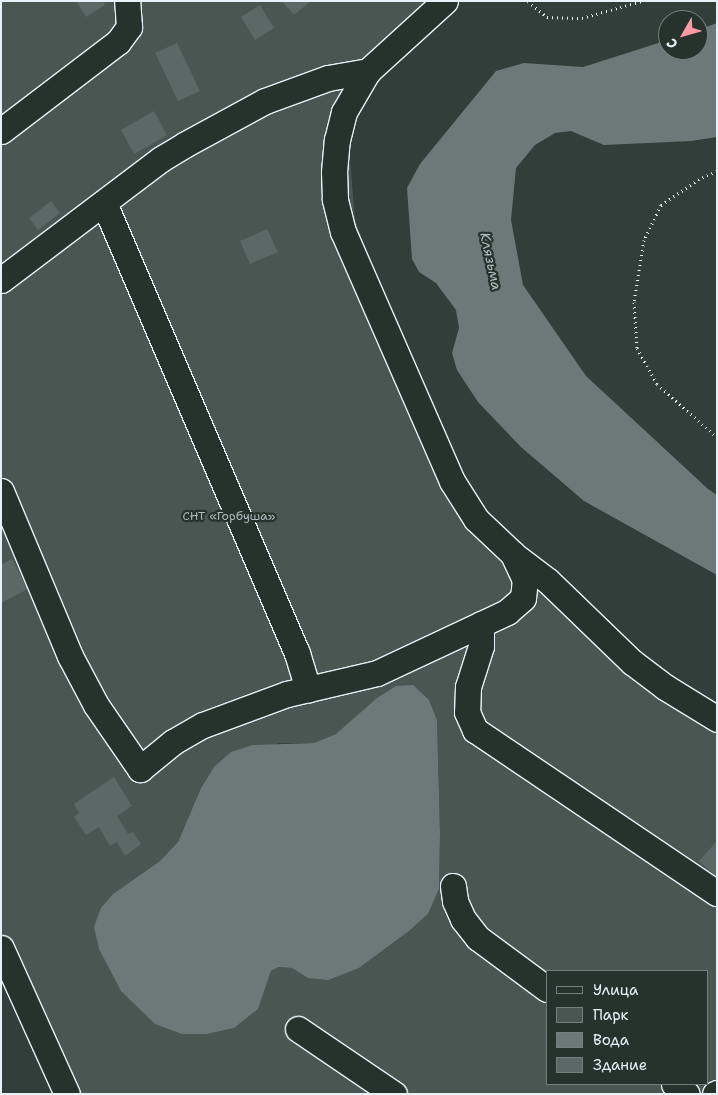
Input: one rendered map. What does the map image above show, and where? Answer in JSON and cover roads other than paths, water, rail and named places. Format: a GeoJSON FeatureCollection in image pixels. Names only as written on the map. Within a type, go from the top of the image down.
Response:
{"type":"FeatureCollection","features":[{"type":"Feature","properties":{"kind":"street"},"geometry":{"type":"LineString","coordinates":[[1,131],[118,42],[129,27],[127,1]]}},
{"type":"Feature","properties":{"kind":"street"},"geometry":{"type":"LineString","coordinates":[[445,1],[368,71],[344,112],[337,140],[334,172],[335,199],[343,232],[452,481],[476,519],[513,554],[548,581],[632,662],[665,687],[717,719]]}},
{"type":"Feature","properties":{"kind":"street"},"geometry":{"type":"LineString","coordinates":[[1,280],[161,159],[265,101],[328,78],[368,71]]}},
{"type":"Feature","properties":{"kind":"street"},"geometry":{"type":"LineString","coordinates":[[104,203],[297,653],[308,689]]}},
{"type":"Feature","properties":{"kind":"street"},"geometry":{"type":"LineString","coordinates":[[1,490],[70,656],[96,705],[140,769],[172,742],[203,725],[287,694],[377,673],[506,612],[523,598],[525,580],[513,554]]}},
{"type":"Feature","properties":{"kind":"street"},"geometry":{"type":"LineString","coordinates":[[481,624],[481,646],[468,687],[467,712],[475,730],[717,894]]}},
{"type":"Feature","properties":{"kind":"street"},"geometry":{"type":"LineString","coordinates":[[453,886],[455,901],[463,920],[478,938],[546,988]]}},
{"type":"Feature","properties":{"kind":"street"},"geometry":{"type":"LineString","coordinates":[[1,948],[67,1094]]}},
{"type":"Feature","properties":{"kind":"street"},"geometry":{"type":"LineString","coordinates":[[298,1029],[394,1094]]}},
{"type":"Feature","properties":{"kind":"street"},"geometry":{"type":"LineString","coordinates":[[675,1085],[687,1094]]}},
{"type":"Feature","properties":{"kind":"water","name":"Клязьма"},"geometry":{"type":"Polygon","coordinates":[[[717,23],[717,137],[691,141],[604,145],[571,131],[555,133],[535,145],[516,168],[511,220],[523,285],[586,376],[708,489],[717,495],[717,575],[584,501],[521,447],[478,402],[457,370],[452,353],[459,328],[456,310],[436,283],[419,272],[412,259],[407,188],[420,164],[496,71],[524,63],[583,67],[658,43],[658,60],[708,60],[708,26],[717,23]]]}},
{"type":"Feature","properties":{"kind":"water"},"geometry":{"type":"Polygon","coordinates":[[[413,685],[429,700],[437,720],[440,833],[439,889],[428,914],[409,931],[359,968],[328,980],[308,978],[292,968],[279,967],[271,971],[258,1009],[234,1028],[207,1034],[182,1034],[155,1024],[121,991],[99,949],[94,927],[101,908],[113,894],[160,861],[178,842],[201,788],[214,767],[231,752],[253,745],[314,743],[336,734],[377,698],[396,686],[413,685]]]}},
{"type":"Feature","properties":{"kind":"park label","name":"СНТ «Горбуша»"},"geometry":{"type":"Point","coordinates":[229,517]}}]}
